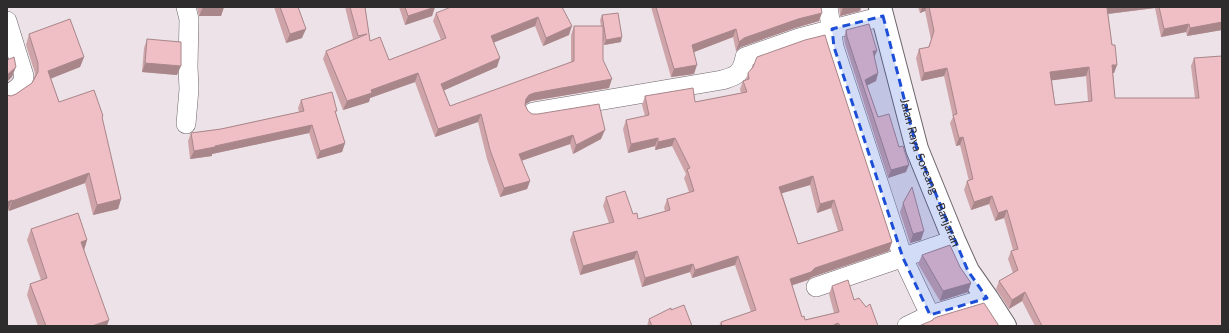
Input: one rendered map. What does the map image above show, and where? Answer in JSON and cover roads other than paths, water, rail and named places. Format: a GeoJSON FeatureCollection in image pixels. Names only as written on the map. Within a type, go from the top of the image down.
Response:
{"type":"FeatureCollection","features":[{"type":"Feature","properties":{"kind":"main road","name":"Jalan Raya Soreang - Banjaran"},"geometry":{"type":"LineString","coordinates":[[882,12],[917,149],[968,271],[1005,326]]}},
{"type":"Feature","properties":{"kind":"street"},"geometry":{"type":"LineString","coordinates":[[186,7],[188,19],[189,89],[186,124]]}},
{"type":"Feature","properties":{"kind":"street"},"geometry":{"type":"LineString","coordinates":[[828,7],[834,47],[903,258],[930,315]]}},
{"type":"Feature","properties":{"kind":"street"},"geometry":{"type":"LineString","coordinates":[[532,112],[726,79],[736,75],[739,72],[744,57],[882,12]]}},
{"type":"Feature","properties":{"kind":"street"},"geometry":{"type":"LineString","coordinates":[[7,20],[24,76],[21,85],[7,95]]}},
{"type":"Feature","properties":{"kind":"street"},"geometry":{"type":"LineString","coordinates":[[816,287],[954,240]]}},
{"type":"Feature","properties":{"kind":"street"},"geometry":{"type":"LineString","coordinates":[[907,326],[930,315],[987,298]]}}]}
